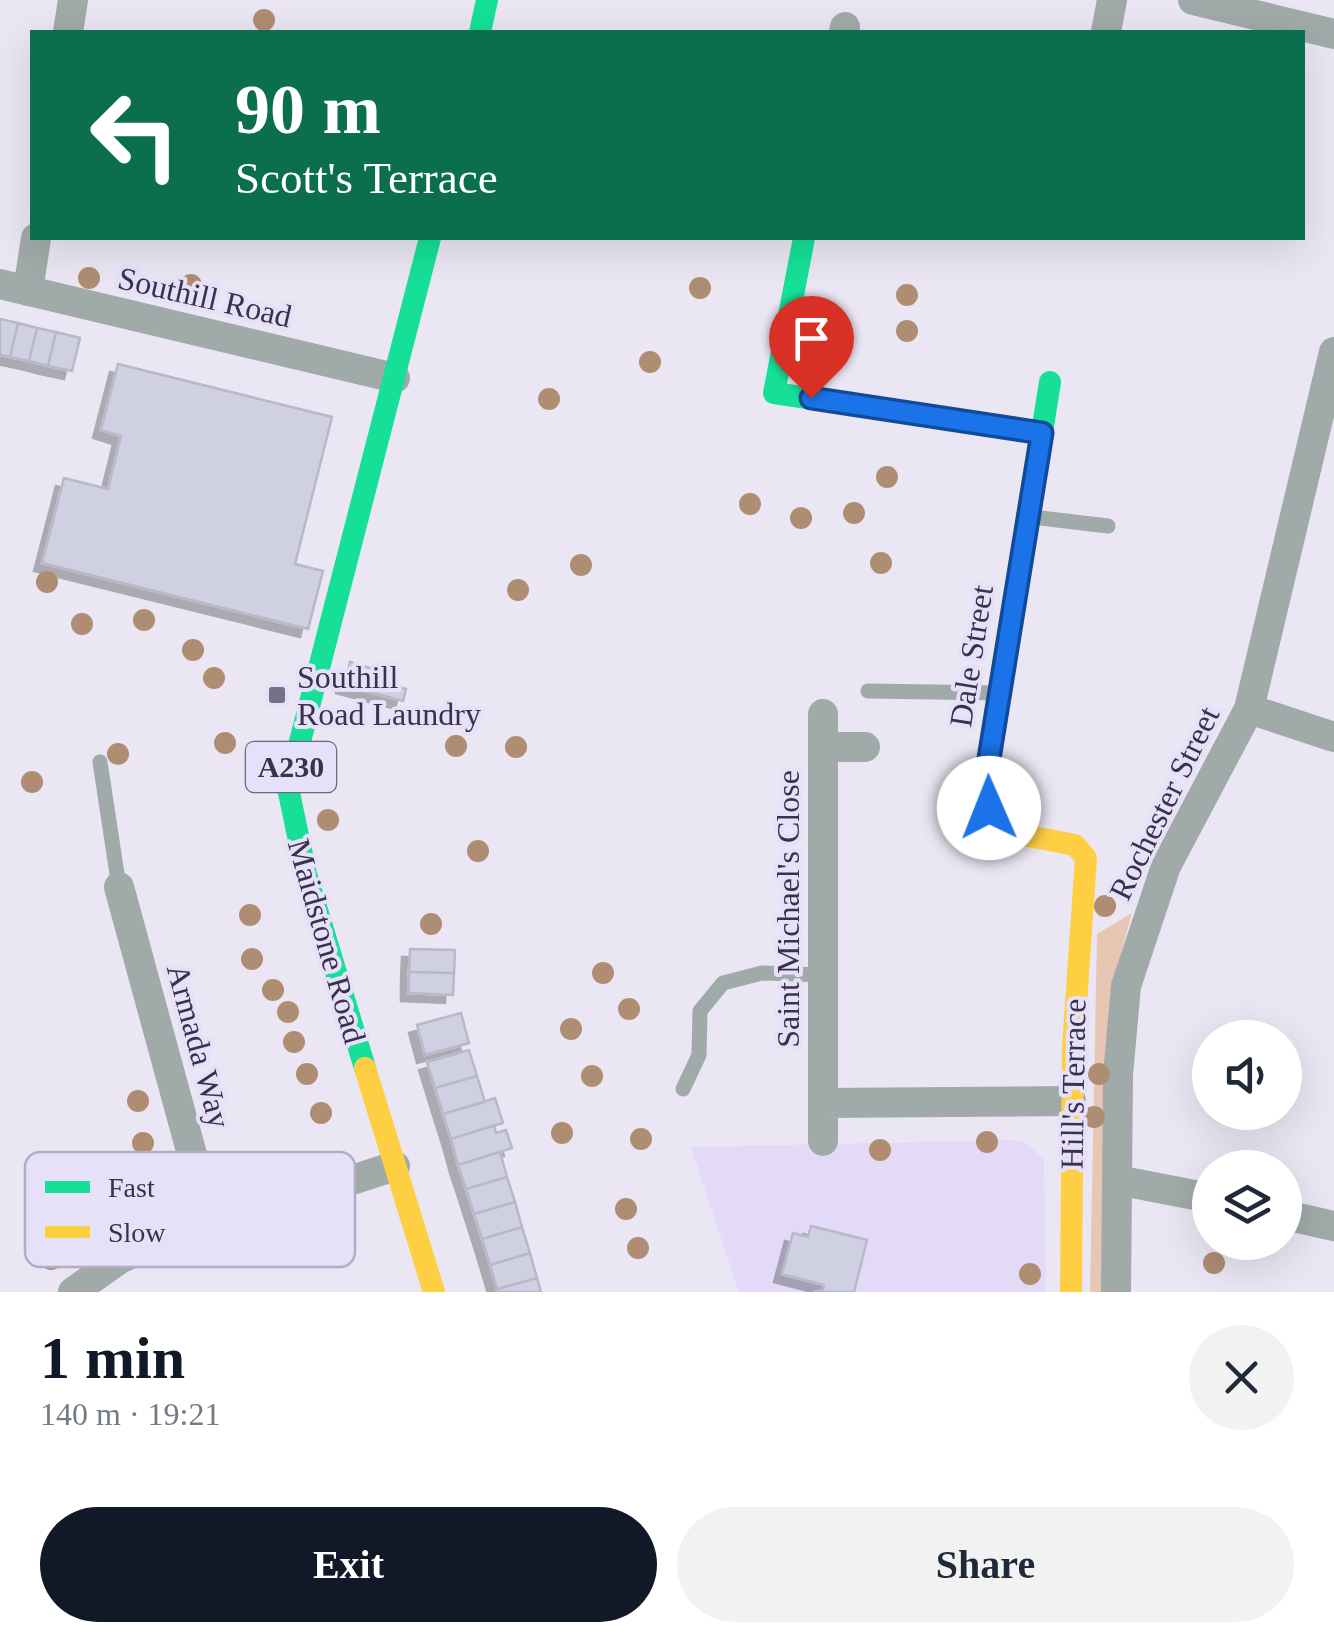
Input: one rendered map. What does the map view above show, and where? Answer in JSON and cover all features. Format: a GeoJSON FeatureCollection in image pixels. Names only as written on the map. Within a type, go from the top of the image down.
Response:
{"type":"FeatureCollection","features":[{"type":"Feature","properties":{"kind":"street"},"geometry":{"type":"LineString","coordinates":[[68,30],[73,0]]}},
{"type":"Feature","properties":{"kind":"street"},"geometry":{"type":"LineString","coordinates":[[480,30],[487,0]]}},
{"type":"Feature","properties":{"kind":"street"},"geometry":{"type":"LineString","coordinates":[[1106,30],[1112,0]]}},
{"type":"Feature","properties":{"kind":"street"},"geometry":{"type":"LineString","coordinates":[[1193,0],[1334,34]]}},
{"type":"Feature","properties":{"kind":"street"},"geometry":{"type":"LineString","coordinates":[[14,288],[35,240]]}},
{"type":"Feature","properties":{"kind":"street","name":"Maidstone Road"},"geometry":{"type":"LineString","coordinates":[[430,240],[288,788],[306,874],[434,1292]]}},
{"type":"Feature","properties":{"kind":"street"},"geometry":{"type":"LineString","coordinates":[[804,240],[774,393],[1042,433]]}},
{"type":"Feature","properties":{"kind":"street","name":"Southill Road"},"geometry":{"type":"LineString","coordinates":[[14,288],[395,378]]}},
{"type":"Feature","properties":{"kind":"street","name":"Rochester Street"},"geometry":{"type":"LineString","coordinates":[[1116,1292],[1120,1030],[1134,957],[1172,852],[1249,709],[1334,352]]}},
{"type":"Feature","properties":{"kind":"street","name":"Dale Street"},"geometry":{"type":"LineString","coordinates":[[1050,382],[985,782],[989,808],[1014,833],[1080,848],[1087,877]]}},
{"type":"Feature","properties":{"kind":"street"},"geometry":{"type":"LineString","coordinates":[[1249,709],[1334,737]]}},
{"type":"Feature","properties":{"kind":"street","name":"Saint Michael's Close"},"geometry":{"type":"LineString","coordinates":[[823,1141],[824,714]]}},
{"type":"Feature","properties":{"kind":"street"},"geometry":{"type":"LineString","coordinates":[[823,747],[865,747]]}},
{"type":"Feature","properties":{"kind":"street","name":"Hill's Terrace"},"geometry":{"type":"LineString","coordinates":[[1071,1292],[1074,1000],[1087,877]]}},
{"type":"Feature","properties":{"kind":"street","name":"Armada Way"},"geometry":{"type":"LineString","coordinates":[[119,887],[191,1152]]}},
{"type":"Feature","properties":{"kind":"street"},"geometry":{"type":"LineString","coordinates":[[823,1103],[1071,1101]]}},
{"type":"Feature","properties":{"kind":"street"},"geometry":{"type":"LineString","coordinates":[[355,1179],[395,1166]]}},
{"type":"Feature","properties":{"kind":"street"},"geometry":{"type":"LineString","coordinates":[[1117,1180],[1192,1195]]}},
{"type":"Feature","properties":{"kind":"street"},"geometry":{"type":"LineString","coordinates":[[1302,1219],[1334,1226]]}},
{"type":"Feature","properties":{"kind":"street"},"geometry":{"type":"LineString","coordinates":[[73,1292],[108,1267]]}},
{"type":"Feature","properties":{"kind":"lane"},"geometry":{"type":"LineString","coordinates":[[1029,516],[1108,526]]}},
{"type":"Feature","properties":{"kind":"lane"},"geometry":{"type":"LineString","coordinates":[[868,691],[1001,694]]}},
{"type":"Feature","properties":{"kind":"lane"},"geometry":{"type":"LineString","coordinates":[[100,762],[119,887]]}},
{"type":"Feature","properties":{"kind":"lane"},"geometry":{"type":"LineString","coordinates":[[682,1089],[699,1055],[700,1012],[723,983],[762,972],[823,975]]}},
{"type":"Feature","properties":{"kind":"shaded area"},"geometry":{"type":"Polygon","coordinates":[[[1132,913],[1116,972],[1102,1292],[1090,1292],[1097,934],[1132,913]]]}},
{"type":"Feature","properties":{"kind":"shaded area"},"geometry":{"type":"Polygon","coordinates":[[[1024,1142],[1044,1159],[1046,1292],[739,1292],[691,1147],[1024,1142]]]}},
{"type":"Feature","properties":{"kind":"building"},"geometry":{"type":"Polygon","coordinates":[[[0,319],[18,323],[10,357],[0,355],[0,319]]]}},
{"type":"Feature","properties":{"kind":"building"},"geometry":{"type":"Polygon","coordinates":[[[18,323],[37,328],[29,361],[10,357],[18,323]]]}},
{"type":"Feature","properties":{"kind":"building"},"geometry":{"type":"Polygon","coordinates":[[[37,328],[56,332],[48,366],[29,361],[37,328]]]}},
{"type":"Feature","properties":{"kind":"building"},"geometry":{"type":"Polygon","coordinates":[[[56,332],[80,338],[72,371],[48,366],[56,332]]]}},
{"type":"Feature","properties":{"kind":"building"},"geometry":{"type":"Polygon","coordinates":[[[118,364],[332,417],[295,564],[323,571],[308,629],[42,563],[64,478],[108,489],[121,436],[101,430],[118,364]]]}},
{"type":"Feature","properties":{"kind":"building"},"geometry":{"type":"Polygon","coordinates":[[[350,662],[387,673],[384,683],[406,689],[403,701],[344,685],[350,662]]]}},
{"type":"Feature","properties":{"kind":"building"},"geometry":{"type":"Polygon","coordinates":[[[410,949],[455,950],[454,973],[409,972],[410,949]]]}},
{"type":"Feature","properties":{"kind":"building"},"geometry":{"type":"Polygon","coordinates":[[[409,972],[454,973],[453,995],[409,993],[409,972]]]}},
{"type":"Feature","properties":{"kind":"building"},"geometry":{"type":"Polygon","coordinates":[[[461,1013],[469,1043],[425,1055],[417,1025],[461,1013]]]}},
{"type":"Feature","properties":{"kind":"building"},"geometry":{"type":"Polygon","coordinates":[[[469,1050],[477,1076],[435,1088],[427,1062],[469,1050]]]}},
{"type":"Feature","properties":{"kind":"building"},"geometry":{"type":"Polygon","coordinates":[[[477,1076],[485,1102],[443,1114],[435,1088],[477,1076]]]}},
{"type":"Feature","properties":{"kind":"building"},"geometry":{"type":"Polygon","coordinates":[[[495,1098],[503,1123],[451,1139],[443,1114],[495,1098]]]}},
{"type":"Feature","properties":{"kind":"building"},"geometry":{"type":"Polygon","coordinates":[[[494,1125],[496,1133],[506,1130],[512,1148],[458,1165],[451,1139],[494,1125]]]}},
{"type":"Feature","properties":{"kind":"building"},"geometry":{"type":"Polygon","coordinates":[[[500,1152],[507,1177],[466,1189],[458,1165],[500,1152]]]}},
{"type":"Feature","properties":{"kind":"building"},"geometry":{"type":"Polygon","coordinates":[[[507,1177],[515,1202],[474,1214],[466,1189],[507,1177]]]}},
{"type":"Feature","properties":{"kind":"building"},"geometry":{"type":"Polygon","coordinates":[[[515,1202],[522,1227],[482,1239],[474,1214],[515,1202]]]}},
{"type":"Feature","properties":{"kind":"building"},"geometry":{"type":"Polygon","coordinates":[[[811,1226],[867,1240],[854,1292],[815,1292],[823,1290],[824,1285],[782,1274],[793,1233],[808,1237],[811,1226]]]}},
{"type":"Feature","properties":{"kind":"building"},"geometry":{"type":"Polygon","coordinates":[[[522,1227],[530,1253],[490,1265],[482,1239],[522,1227]]]}},
{"type":"Feature","properties":{"kind":"building"},"geometry":{"type":"Polygon","coordinates":[[[530,1253],[537,1278],[497,1289],[490,1265],[530,1253]]]}},
{"type":"Feature","properties":{"kind":"building"},"geometry":{"type":"Polygon","coordinates":[[[537,1278],[541,1292],[497,1289],[537,1278]]]}},
{"type":"Feature","properties":{"kind":"traffic: fast"},"geometry":{"type":"LineString","coordinates":[[480,30],[487,0]]}},
{"type":"Feature","properties":{"kind":"traffic: fast"},"geometry":{"type":"LineString","coordinates":[[365,1068],[306,874],[288,788],[429,240]]}},
{"type":"Feature","properties":{"kind":"traffic: fast"},"geometry":{"type":"LineString","coordinates":[[804,240],[774,393],[1042,433]]}},
{"type":"Feature","properties":{"kind":"traffic: fast"},"geometry":{"type":"LineString","coordinates":[[1028,836],[997,819],[985,792],[1050,382]]}},
{"type":"Feature","properties":{"kind":"traffic: slow"},"geometry":{"type":"LineString","coordinates":[[1028,836],[1075,845],[1086,858],[1073,1047],[1071,1292]]}},
{"type":"Feature","properties":{"kind":"traffic: slow"},"geometry":{"type":"LineString","coordinates":[[365,1068],[434,1292]]}},
{"type":"Feature","properties":{"kind":"place","name":"Southill Road Laundry"},"geometry":{"type":"Point","coordinates":[277,695]}},
{"type":"Feature","properties":{"kind":"route"},"geometry":{"type":"LineString","coordinates":[[811,398],[1042,433],[986,777],[989,808]]}}]}
